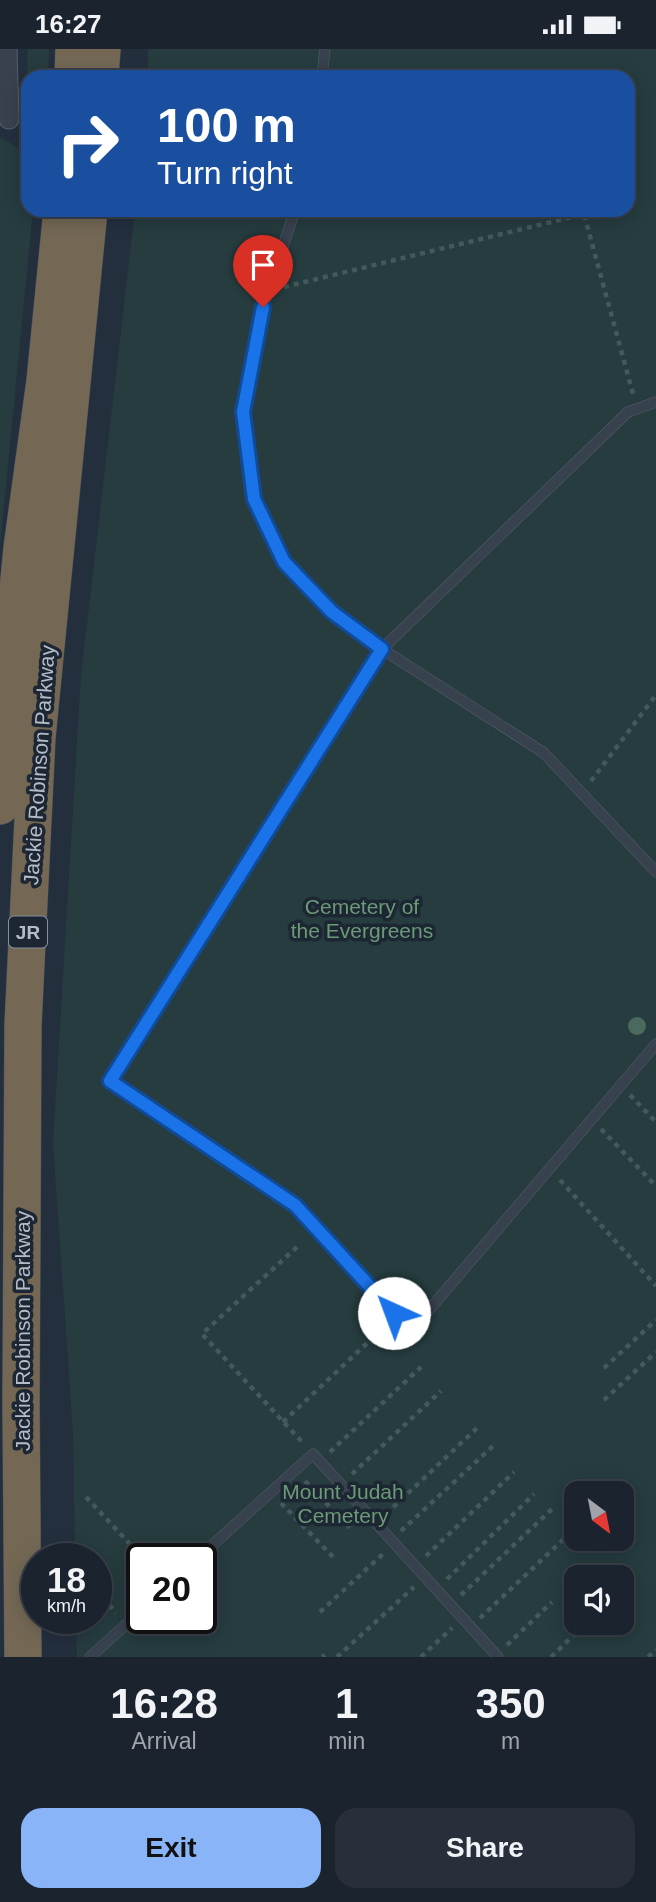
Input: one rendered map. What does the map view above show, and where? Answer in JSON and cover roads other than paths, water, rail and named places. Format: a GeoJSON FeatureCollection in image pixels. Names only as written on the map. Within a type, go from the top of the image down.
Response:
{"type":"FeatureCollection","features":[{"type":"Feature","properties":{"kind":"highway"},"geometry":{"type":"LineString","coordinates":[[74,49],[74,70]]}},
{"type":"Feature","properties":{"kind":"highway"},"geometry":{"type":"LineString","coordinates":[[100,70],[102,49]]}},
{"type":"Feature","properties":{"kind":"highway","name":"Jackie Robinson Parkway"},"geometry":{"type":"LineString","coordinates":[[0,806],[2,757],[22,548],[45,381],[61,217]]}},
{"type":"Feature","properties":{"kind":"highway","name":"Jackie Robinson Parkway"},"geometry":{"type":"LineString","coordinates":[[23,1657],[23,1025],[37,737],[88,217]]}},
{"type":"Feature","properties":{"kind":"street"},"geometry":{"type":"LineString","coordinates":[[7,49],[9,120]]}},
{"type":"Feature","properties":{"kind":"lane"},"geometry":{"type":"LineString","coordinates":[[323,70],[325,49]]}},
{"type":"Feature","properties":{"kind":"lane"},"geometry":{"type":"LineString","coordinates":[[293,217],[263,307],[243,412],[254,499],[284,562],[332,612],[382,649],[544,753],[656,871]]}},
{"type":"Feature","properties":{"kind":"lane"},"geometry":{"type":"LineString","coordinates":[[656,402],[628,412],[382,649],[110,1081],[295,1205],[411,1331],[656,1044]]}},
{"type":"Feature","properties":{"kind":"lane"},"geometry":{"type":"LineString","coordinates":[[215,1543],[295,1470],[316,1458],[497,1656]]}},
{"type":"Feature","properties":{"kind":"lane"},"geometry":{"type":"LineString","coordinates":[[90,1657],[126,1624]]}},
{"type":"Feature","properties":{"kind":"park label","name":"Cemetery of the Evergreens"},"geometry":{"type":"Point","coordinates":[362,918]}},
{"type":"Feature","properties":{"kind":"park label","name":"Mount Judah Cemetery"},"geometry":{"type":"Point","coordinates":[343,1503]}}]}
